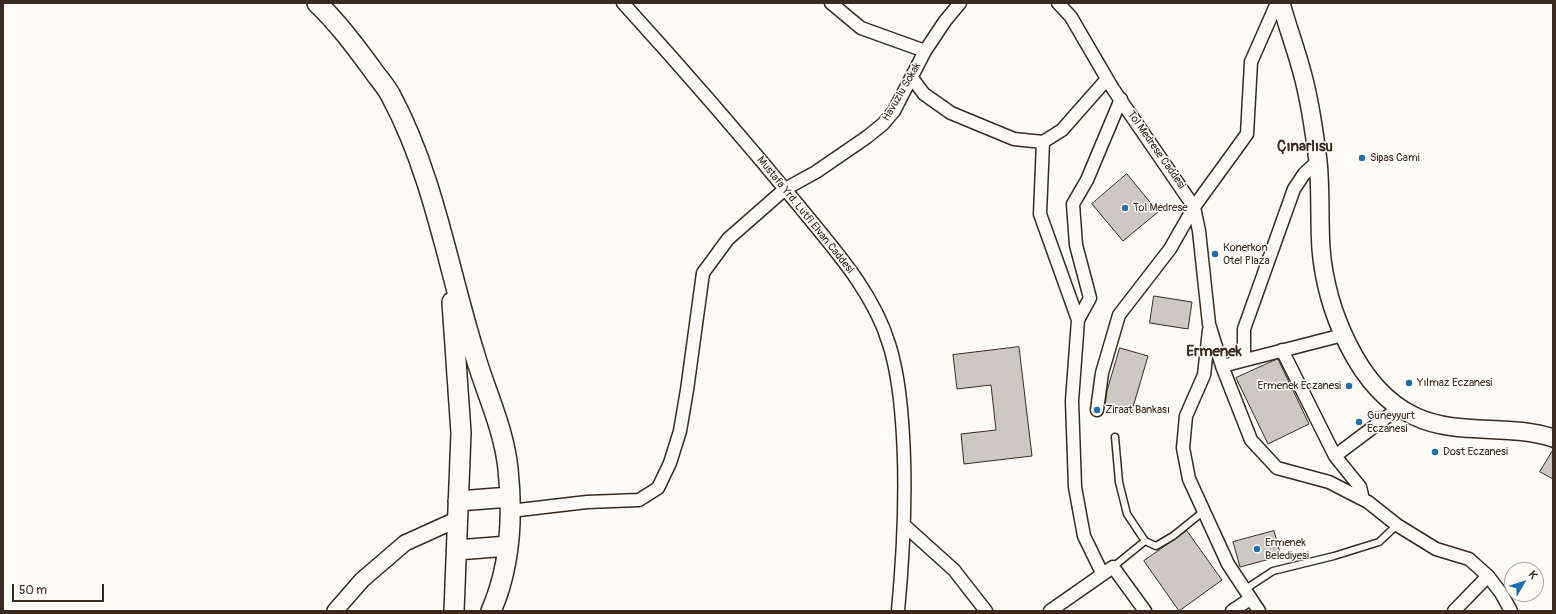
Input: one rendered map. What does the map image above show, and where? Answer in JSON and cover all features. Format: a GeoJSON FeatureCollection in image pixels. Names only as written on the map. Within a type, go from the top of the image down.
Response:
{"type":"FeatureCollection","features":[{"type":"Feature","properties":{"kind":"main road"},"geometry":{"type":"LineString","coordinates":[[318,3],[332,17],[390,95],[420,161],[475,356],[496,412],[508,467],[510,504],[508,546],[500,592],[492,611]]}},
{"type":"Feature","properties":{"kind":"main road"},"geometry":{"type":"LineString","coordinates":[[1280,3],[1307,92],[1318,161],[1321,249],[1328,295],[1343,335],[1365,371],[1383,392],[1400,407],[1428,422],[1455,428],[1523,431],[1553,438]]}},
{"type":"Feature","properties":{"kind":"main road"},"geometry":{"type":"LineString","coordinates":[[450,265],[461,433],[454,611]]}},
{"type":"Feature","properties":{"kind":"main road"},"geometry":{"type":"LineString","coordinates":[[458,510],[510,504]]}},
{"type":"Feature","properties":{"kind":"main road"},"geometry":{"type":"LineString","coordinates":[[457,550],[508,546]]}},
{"type":"Feature","properties":{"kind":"street","name":"Mustafa Yrd. Lütfi Elvan Caddesi"},"geometry":{"type":"LineString","coordinates":[[623,3],[679,65],[847,265],[874,309],[889,343],[898,380],[904,446],[904,526],[898,611]]}},
{"type":"Feature","properties":{"kind":"street"},"geometry":{"type":"LineString","coordinates":[[831,3],[861,28],[925,51]]}},
{"type":"Feature","properties":{"kind":"street","name":"Havuzlu Sokak"},"geometry":{"type":"LineString","coordinates":[[510,504],[639,500],[658,488],[670,463],[680,431],[703,273],[728,239],[785,190],[816,172],[867,137],[883,124],[894,111],[925,51],[945,21],[960,3]]}},
{"type":"Feature","properties":{"kind":"street","name":"Tol Medrese Caddesi"},"geometry":{"type":"LineString","coordinates":[[1058,3],[1071,17],[1107,79],[1194,207]]}},
{"type":"Feature","properties":{"kind":"street"},"geometry":{"type":"LineString","coordinates":[[1097,410],[1102,373],[1119,316],[1170,250],[1194,207],[1247,134],[1251,62],[1277,3]]}},
{"type":"Feature","properties":{"kind":"street"},"geometry":{"type":"LineString","coordinates":[[912,78],[924,94],[951,113],[1014,138],[1043,142],[1062,130],[1107,79]]}},
{"type":"Feature","properties":{"kind":"street"},"geometry":{"type":"LineString","coordinates":[[1078,320],[1090,298],[1076,245],[1073,204],[1087,180],[1121,99]]}},
{"type":"Feature","properties":{"kind":"street"},"geometry":{"type":"LineString","coordinates":[[1043,142],[1040,214],[1078,320],[1072,401],[1075,487],[1084,536],[1102,573]]}},
{"type":"Feature","properties":{"kind":"street"},"geometry":{"type":"LineString","coordinates":[[1244,360],[1244,328],[1294,189],[1304,174],[1318,161]]}},
{"type":"Feature","properties":{"kind":"street"},"geometry":{"type":"LineString","coordinates":[[1194,207],[1199,230],[1209,324],[1222,366],[1251,440],[1277,468],[1329,482],[1363,499],[1397,525],[1436,549],[1469,559],[1488,576],[1502,592],[1511,611]]}},
{"type":"Feature","properties":{"kind":"street"},"geometry":{"type":"LineString","coordinates":[[1209,324],[1204,375],[1186,416],[1183,448],[1189,479],[1228,564],[1259,611]]}},
{"type":"Feature","properties":{"kind":"street"},"geometry":{"type":"LineString","coordinates":[[1222,366],[1343,335]]}},
{"type":"Feature","properties":{"kind":"street"},"geometry":{"type":"LineString","coordinates":[[1282,350],[1335,456],[1360,487],[1363,499]]}},
{"type":"Feature","properties":{"kind":"street"},"geometry":{"type":"LineString","coordinates":[[1335,456],[1400,407]]}},
{"type":"Feature","properties":{"kind":"street"},"geometry":{"type":"LineString","coordinates":[[335,611],[362,580],[405,543],[458,510]]}},
{"type":"Feature","properties":{"kind":"street"},"geometry":{"type":"LineString","coordinates":[[904,526],[954,570],[986,611]]}},
{"type":"Feature","properties":{"kind":"street"},"geometry":{"type":"LineString","coordinates":[[1050,611],[1102,573],[1114,567],[1145,611]]}},
{"type":"Feature","properties":{"kind":"street"},"geometry":{"type":"LineString","coordinates":[[1454,611],[1488,576]]}},
{"type":"Feature","properties":{"kind":"street"},"geometry":{"type":"LineString","coordinates":[[1232,611],[1247,594]]}},
{"type":"Feature","properties":{"kind":"lane"},"geometry":{"type":"LineString","coordinates":[[1116,437],[1119,482],[1127,514],[1145,541],[1156,546],[1173,536],[1204,511]]}},
{"type":"Feature","properties":{"kind":"lane"},"geometry":{"type":"LineString","coordinates":[[1247,594],[1273,570],[1334,556],[1380,542],[1397,525]]}},
{"type":"Feature","properties":{"kind":"lane"},"geometry":{"type":"LineString","coordinates":[[1114,567],[1145,541]]}},
{"type":"Feature","properties":{"kind":"building","name":"Tol Medrese"},"geometry":{"type":"Polygon","coordinates":[[[1127,174],[1158,212],[1123,241],[1092,204],[1127,174]]]}},
{"type":"Feature","properties":{"kind":"building"},"geometry":{"type":"Polygon","coordinates":[[[1154,296],[1192,302],[1188,329],[1150,323],[1154,296]]]}},
{"type":"Feature","properties":{"kind":"building"},"geometry":{"type":"Polygon","coordinates":[[[1019,347],[1032,456],[964,464],[961,434],[996,430],[991,385],[957,389],[953,355],[1019,347]]]}},
{"type":"Feature","properties":{"kind":"building"},"geometry":{"type":"Polygon","coordinates":[[[1120,348],[1148,356],[1131,414],[1105,406],[1107,391],[1120,348]]]}},
{"type":"Feature","properties":{"kind":"building"},"geometry":{"type":"Polygon","coordinates":[[[1278,359],[1309,424],[1268,444],[1236,378],[1278,359]]]}},
{"type":"Feature","properties":{"kind":"building"},"geometry":{"type":"Polygon","coordinates":[[[1553,450],[1553,479],[1540,472],[1553,450]]]}},
{"type":"Feature","properties":{"kind":"building"},"geometry":{"type":"Polygon","coordinates":[[[1187,531],[1222,580],[1179,611],[1144,561],[1187,531]]]}},
{"type":"Feature","properties":{"kind":"building","name":"Ermenek Belediyesi"},"geometry":{"type":"Polygon","coordinates":[[[1274,531],[1281,556],[1240,567],[1233,542],[1274,531]]]}},
{"type":"Feature","properties":{"kind":"place","name":"Sipas Cami"},"geometry":{"type":"Point","coordinates":[1362,158]}},
{"type":"Feature","properties":{"kind":"place","name":"Tol Medrese"},"geometry":{"type":"Point","coordinates":[1125,208]}},
{"type":"Feature","properties":{"kind":"place","name":"Konerkon Otel Plaza"},"geometry":{"type":"Point","coordinates":[1215,254]}},
{"type":"Feature","properties":{"kind":"place","name":"Yılmaz Eczanesi"},"geometry":{"type":"Point","coordinates":[1409,383]}},
{"type":"Feature","properties":{"kind":"place","name":"Ermenek Eczanesi"},"geometry":{"type":"Point","coordinates":[1349,386]}},
{"type":"Feature","properties":{"kind":"place","name":"Ziraat Bankası"},"geometry":{"type":"Point","coordinates":[1097,410]}},
{"type":"Feature","properties":{"kind":"place","name":"Güneyyurt Eczanesi"},"geometry":{"type":"Point","coordinates":[1359,422]}},
{"type":"Feature","properties":{"kind":"place","name":"Dost Eczanesi"},"geometry":{"type":"Point","coordinates":[1435,452]}},
{"type":"Feature","properties":{"kind":"place","name":"Ermenek Belediyesi"},"geometry":{"type":"Point","coordinates":[1257,549]}},
{"type":"Feature","properties":{"kind":"district","name":"Çınarlısu"},"geometry":{"type":"Point","coordinates":[1305,147]}},
{"type":"Feature","properties":{"kind":"district","name":"Ermenek"},"geometry":{"type":"Point","coordinates":[1214,352]}}]}
